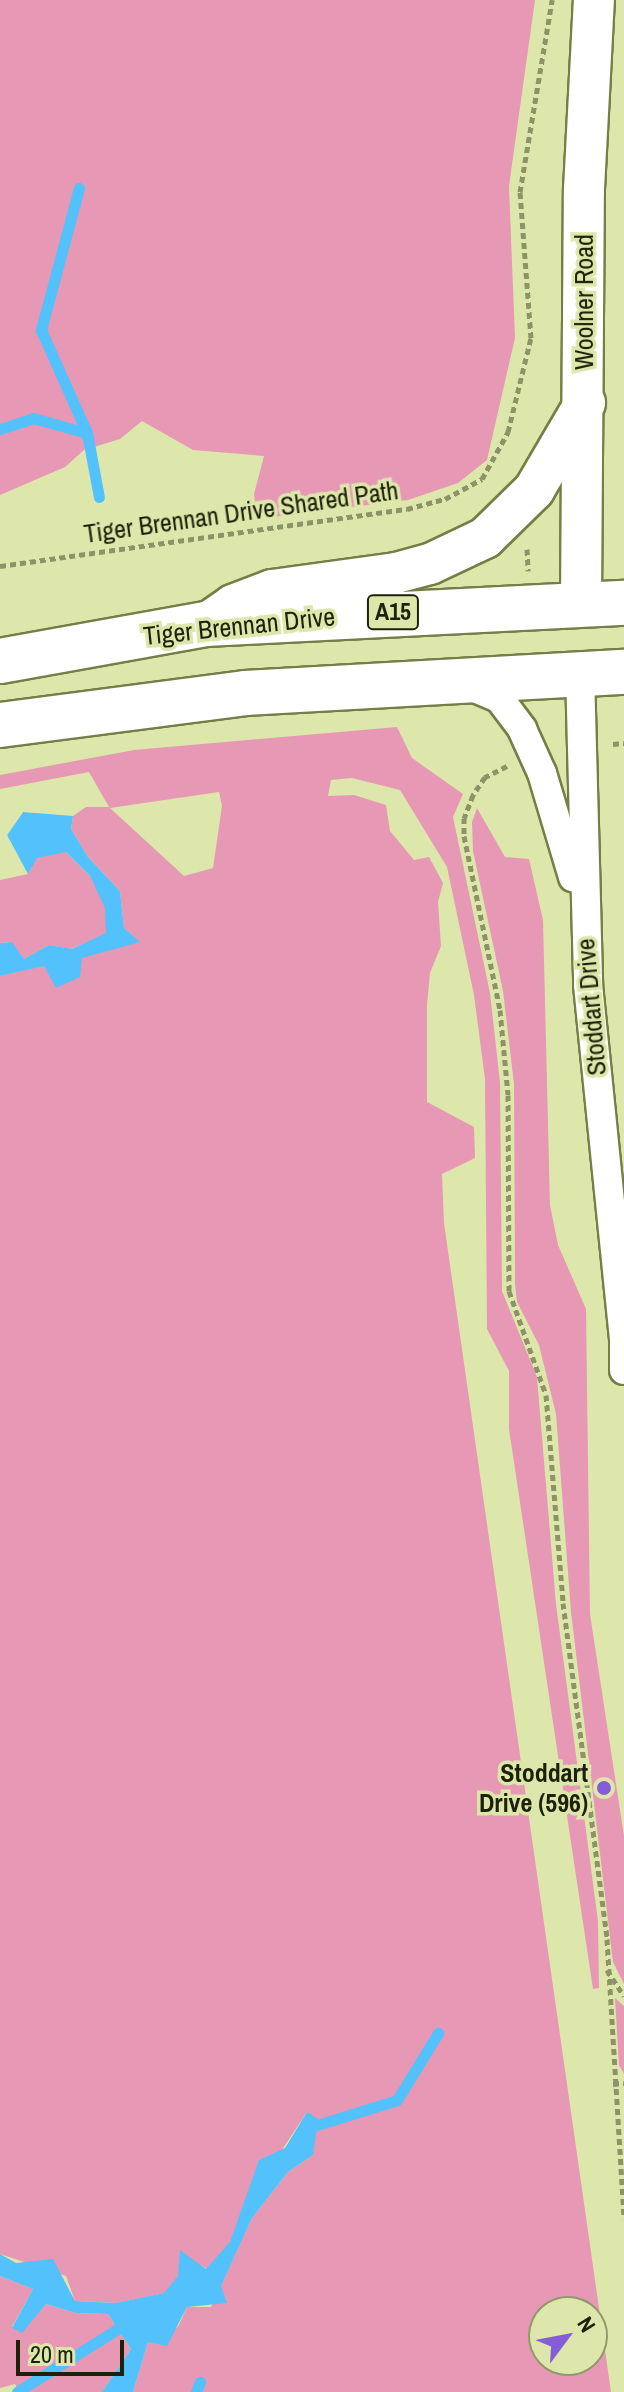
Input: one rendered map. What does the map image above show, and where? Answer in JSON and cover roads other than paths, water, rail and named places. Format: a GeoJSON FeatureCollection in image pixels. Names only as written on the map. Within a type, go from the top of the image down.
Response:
{"type":"FeatureCollection","features":[{"type":"Feature","properties":{"kind":"main road","name":"Woolner Road"},"geometry":{"type":"LineString","coordinates":[[581,604],[585,403],[584,189],[594,0]]}},
{"type":"Feature","properties":{"kind":"main road"},"geometry":{"type":"LineString","coordinates":[[206,624],[233,605],[272,590],[396,573],[430,564],[485,538],[534,490],[585,403]]}},
{"type":"Feature","properties":{"kind":"main road","name":"Tiger Brennan Drive"},"geometry":{"type":"LineString","coordinates":[[0,661],[206,624],[624,603]]}},
{"type":"Feature","properties":{"kind":"main road"},"geometry":{"type":"LineString","coordinates":[[580,672],[581,604]]}},
{"type":"Feature","properties":{"kind":"main road"},"geometry":{"type":"LineString","coordinates":[[0,725],[245,693],[580,672],[624,672]]}},
{"type":"Feature","properties":{"kind":"street","name":"Stoddart Drive"},"geometry":{"type":"LineString","coordinates":[[580,672],[584,925],[624,1340]]}},
{"type":"Feature","properties":{"kind":"street"},"geometry":{"type":"LineString","coordinates":[[422,681],[486,690],[510,710],[550,798],[584,925]]}},
{"type":"Feature","properties":{"kind":"street","name":"Stoddart Drive"},"geometry":{"type":"LineString","coordinates":[[624,1330],[624,1370]]}},
{"type":"Feature","properties":{"kind":"water"},"geometry":{"type":"Polygon","coordinates":[[[23,812],[73,816],[71,829],[88,857],[120,891],[124,928],[140,942],[82,958],[80,977],[56,988],[44,966],[0,976],[0,943],[12,942],[24,959],[49,945],[72,949],[106,933],[105,908],[90,876],[66,852],[37,858],[28,874],[7,835],[23,812]]]}},
{"type":"Feature","properties":{"kind":"water"},"geometry":{"type":"Polygon","coordinates":[[[307,2112],[318,2119],[313,2155],[288,2172],[252,2218],[221,2286],[227,2303],[187,2307],[167,2346],[148,2342],[133,2392],[102,2392],[131,2349],[108,2314],[76,2313],[46,2304],[22,2333],[12,2328],[33,2289],[0,2276],[0,2254],[16,2263],[53,2259],[75,2301],[116,2303],[164,2293],[178,2276],[180,2250],[206,2269],[230,2242],[259,2160],[285,2148],[307,2112]]]}},
{"type":"Feature","properties":{"kind":"waterway"},"geometry":{"type":"LineString","coordinates":[[79,188],[41,330],[87,433],[99,497]]}},
{"type":"Feature","properties":{"kind":"waterway"},"geometry":{"type":"LineString","coordinates":[[0,429],[33,418],[87,433]]}},
{"type":"Feature","properties":{"kind":"waterway"},"geometry":{"type":"LineString","coordinates":[[304,2129],[397,2100],[438,2033]]}},
{"type":"Feature","properties":{"kind":"waterway"},"geometry":{"type":"LineString","coordinates":[[17,2392],[130,2321]]}},
{"type":"Feature","properties":{"kind":"waterway"},"geometry":{"type":"LineString","coordinates":[[196,2392],[200,2382]]}},
{"type":"Feature","properties":{"kind":"place","name":"Stoddart Drive (596)"},"geometry":{"type":"Point","coordinates":[604,1788]}}]}
